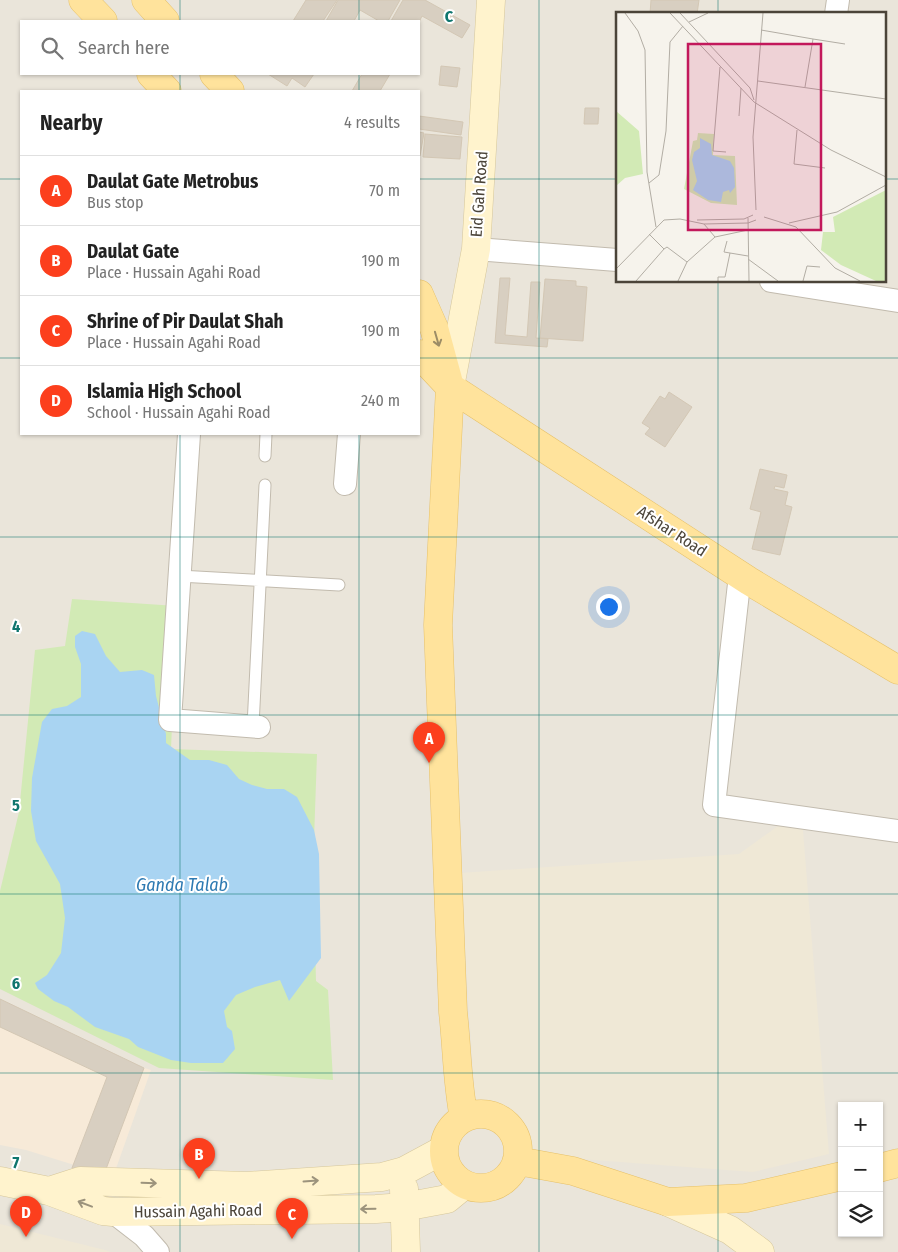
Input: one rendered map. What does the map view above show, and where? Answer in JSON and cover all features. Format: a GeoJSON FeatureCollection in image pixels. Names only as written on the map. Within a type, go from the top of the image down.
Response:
{"type":"FeatureCollection","features":[{"type":"Feature","properties":{"kind":"main road"},"geometry":{"type":"LineString","coordinates":[[83,0],[102,20]]}},
{"type":"Feature","properties":{"kind":"main road"},"geometry":{"type":"LineString","coordinates":[[146,0],[164,20]]}},
{"type":"Feature","properties":{"kind":"main road","name":"Eid Gah Road"},"geometry":{"type":"LineString","coordinates":[[450,387],[476,249],[491,0]]}},
{"type":"Feature","properties":{"kind":"main road"},"geometry":{"type":"LineString","coordinates":[[152,75],[166,90]]}},
{"type":"Feature","properties":{"kind":"main road"},"geometry":{"type":"LineString","coordinates":[[215,75],[229,90]]}},
{"type":"Feature","properties":{"kind":"main road"},"geometry":{"type":"LineString","coordinates":[[420,296],[434,328],[450,387],[438,625],[453,1012],[458,1054],[458,1090],[464,1118]]}},
{"type":"Feature","properties":{"kind":"main road","name":"Afshar Road"},"geometry":{"type":"LineString","coordinates":[[420,355],[450,387],[740,575],[898,670]]}},
{"type":"Feature","properties":{"kind":"main road"},"geometry":{"type":"LineString","coordinates":[[478,1114],[492,1115],[505,1122],[514,1133],[519,1146],[518,1160],[510,1176],[497,1186],[480,1189],[464,1185],[448,1170],[444,1150],[446,1137],[453,1126],[464,1118],[478,1114]]}},
{"type":"Feature","properties":{"kind":"main road","name":"Hussain Agahi Road"},"geometry":{"type":"LineString","coordinates":[[49,1191],[80,1181],[246,1186],[382,1177],[404,1171],[444,1150]]}},
{"type":"Feature","properties":{"kind":"main road"},"geometry":{"type":"LineString","coordinates":[[518,1160],[573,1171],[668,1202],[730,1230],[760,1252]]}},
{"type":"Feature","properties":{"kind":"main road"},"geometry":{"type":"LineString","coordinates":[[883,1167],[898,1164]]}},
{"type":"Feature","properties":{"kind":"main road"},"geometry":{"type":"LineString","coordinates":[[404,1171],[404,1252]]}},
{"type":"Feature","properties":{"kind":"main road"},"geometry":{"type":"LineString","coordinates":[[668,1202],[746,1198],[838,1177]]}},
{"type":"Feature","properties":{"kind":"main road","name":"Hussain Agahi Road"},"geometry":{"type":"LineString","coordinates":[[0,1180],[49,1191],[103,1211],[113,1212],[376,1209],[404,1207],[447,1199],[464,1185]]}},
{"type":"Feature","properties":{"kind":"street"},"geometry":{"type":"LineString","coordinates":[[476,249],[616,260]]}},
{"type":"Feature","properties":{"kind":"street"},"geometry":{"type":"LineString","coordinates":[[786,282],[898,301]]}},
{"type":"Feature","properties":{"kind":"street"},"geometry":{"type":"LineString","coordinates":[[189,435],[170,720],[256,727]]}},
{"type":"Feature","properties":{"kind":"street"},"geometry":{"type":"LineString","coordinates":[[345,484],[349,435]]}},
{"type":"Feature","properties":{"kind":"street"},"geometry":{"type":"LineString","coordinates":[[740,575],[714,805],[898,831]]}},
{"type":"Feature","properties":{"kind":"street"},"geometry":{"type":"LineString","coordinates":[[113,1212],[144,1236],[158,1252]]}},
{"type":"Feature","properties":{"kind":"lane"},"geometry":{"type":"LineString","coordinates":[[265,456],[266,435]]}},
{"type":"Feature","properties":{"kind":"lane"},"geometry":{"type":"LineString","coordinates":[[256,727],[265,485]]}},
{"type":"Feature","properties":{"kind":"lane"},"geometry":{"type":"LineString","coordinates":[[179,576],[339,585]]}},
{"type":"Feature","properties":{"kind":"shaded area"},"geometry":{"type":"Polygon","coordinates":[[[0,0],[898,0],[898,1252],[0,1252],[0,0]]]}},
{"type":"Feature","properties":{"kind":"shaded area"},"geometry":{"type":"Polygon","coordinates":[[[792,816],[802,818],[829,1154],[753,1172],[567,1158],[504,1140],[487,1127],[475,1102],[460,873],[739,854],[792,816]]]}},
{"type":"Feature","properties":{"kind":"shaded area"},"geometry":{"type":"Polygon","coordinates":[[[0,1000],[119,1060],[151,1070],[113,1177],[26,1150],[0,1145],[0,1000]]]}},
{"type":"Feature","properties":{"kind":"shaded area"},"geometry":{"type":"Polygon","coordinates":[[[0,1224],[105,1250],[110,1252],[0,1252],[0,1224]]]}},
{"type":"Feature","properties":{"kind":"green space","name":"Ganda Talab"},"geometry":{"type":"Polygon","coordinates":[[[72,599],[177,606],[171,749],[317,754],[313,868],[316,981],[328,990],[333,1080],[159,1068],[0,989],[0,891],[19,812],[35,650],[65,646],[72,599]]]}},
{"type":"Feature","properties":{"kind":"water","name":"Ganda Talab"},"geometry":{"type":"Polygon","coordinates":[[[82,631],[95,634],[106,656],[120,672],[142,670],[154,675],[156,696],[166,734],[166,743],[190,760],[209,760],[227,765],[239,779],[252,785],[267,789],[284,789],[297,797],[314,830],[319,854],[321,958],[289,1001],[280,980],[236,995],[224,1011],[227,1027],[232,1031],[235,1049],[223,1063],[191,1063],[171,1060],[138,1047],[129,1039],[95,1027],[68,1007],[54,1001],[38,989],[35,983],[47,975],[61,953],[65,918],[60,884],[36,841],[31,811],[32,778],[42,722],[52,709],[67,706],[81,697],[81,664],[75,647],[75,636],[82,631]]]}},
{"type":"Feature","properties":{"kind":"building"},"geometry":{"type":"Polygon","coordinates":[[[306,0],[337,0],[324,20],[294,20],[306,0]]]}},
{"type":"Feature","properties":{"kind":"building"},"geometry":{"type":"Polygon","coordinates":[[[338,0],[400,0],[389,20],[377,20],[360,10],[355,20],[327,20],[338,0]]]}},
{"type":"Feature","properties":{"kind":"building"},"geometry":{"type":"Polygon","coordinates":[[[403,0],[425,0],[470,25],[462,38],[422,16],[420,20],[392,20],[403,0]]]}},
{"type":"Feature","properties":{"kind":"building"},"geometry":{"type":"Polygon","coordinates":[[[651,0],[699,0],[697,12],[650,12],[651,0]]]}},
{"type":"Feature","properties":{"kind":"building"},"geometry":{"type":"Polygon","coordinates":[[[441,66],[460,68],[457,87],[439,85],[441,66]]]}},
{"type":"Feature","properties":{"kind":"building"},"geometry":{"type":"Polygon","coordinates":[[[270,75],[313,75],[305,87],[292,78],[287,86],[270,75]]]}},
{"type":"Feature","properties":{"kind":"building"},"geometry":{"type":"Polygon","coordinates":[[[361,75],[389,75],[381,90],[353,90],[361,75]]]}},
{"type":"Feature","properties":{"kind":"building"},"geometry":{"type":"Polygon","coordinates":[[[585,108],[599,108],[598,124],[584,124],[585,108]]]}},
{"type":"Feature","properties":{"kind":"building"},"geometry":{"type":"Polygon","coordinates":[[[420,116],[463,122],[461,135],[420,129],[420,116]]]}},
{"type":"Feature","properties":{"kind":"building"},"geometry":{"type":"Polygon","coordinates":[[[420,132],[424,133],[420,156],[420,132]]]}},
{"type":"Feature","properties":{"kind":"building"},"geometry":{"type":"Polygon","coordinates":[[[425,134],[462,137],[460,159],[423,157],[425,134]]]}},
{"type":"Feature","properties":{"kind":"building"},"geometry":{"type":"Polygon","coordinates":[[[500,278],[510,278],[505,335],[527,337],[531,282],[540,282],[536,338],[548,339],[547,347],[495,343],[500,278]]]}},
{"type":"Feature","properties":{"kind":"building"},"geometry":{"type":"Polygon","coordinates":[[[545,279],[576,281],[576,286],[587,287],[583,341],[540,338],[545,279]]]}},
{"type":"Feature","properties":{"kind":"building"},"geometry":{"type":"Polygon","coordinates":[[[669,392],[692,407],[665,447],[645,434],[650,428],[642,423],[660,396],[665,399],[669,392]]]}},
{"type":"Feature","properties":{"kind":"building"},"geometry":{"type":"Polygon","coordinates":[[[760,469],[787,475],[784,488],[775,486],[774,489],[788,492],[785,505],[792,507],[780,555],[752,549],[761,512],[750,509],[760,469]]]}},
{"type":"Feature","properties":{"kind":"building"},"geometry":{"type":"Polygon","coordinates":[[[0,999],[144,1068],[103,1177],[72,1168],[107,1077],[0,1027],[0,999]]]}},
{"type":"Feature","properties":{"kind":"place","name":"Daulat Gate Metrobus"},"geometry":{"type":"Point","coordinates":[429,763]}},
{"type":"Feature","properties":{"kind":"place","name":"Daulat Gate"},"geometry":{"type":"Point","coordinates":[199,1179]}},
{"type":"Feature","properties":{"kind":"place","name":"Islamia High School"},"geometry":{"type":"Point","coordinates":[26,1237]}},
{"type":"Feature","properties":{"kind":"place","name":"Shrine of Pir Daulat Shah"},"geometry":{"type":"Point","coordinates":[292,1239]}}]}
